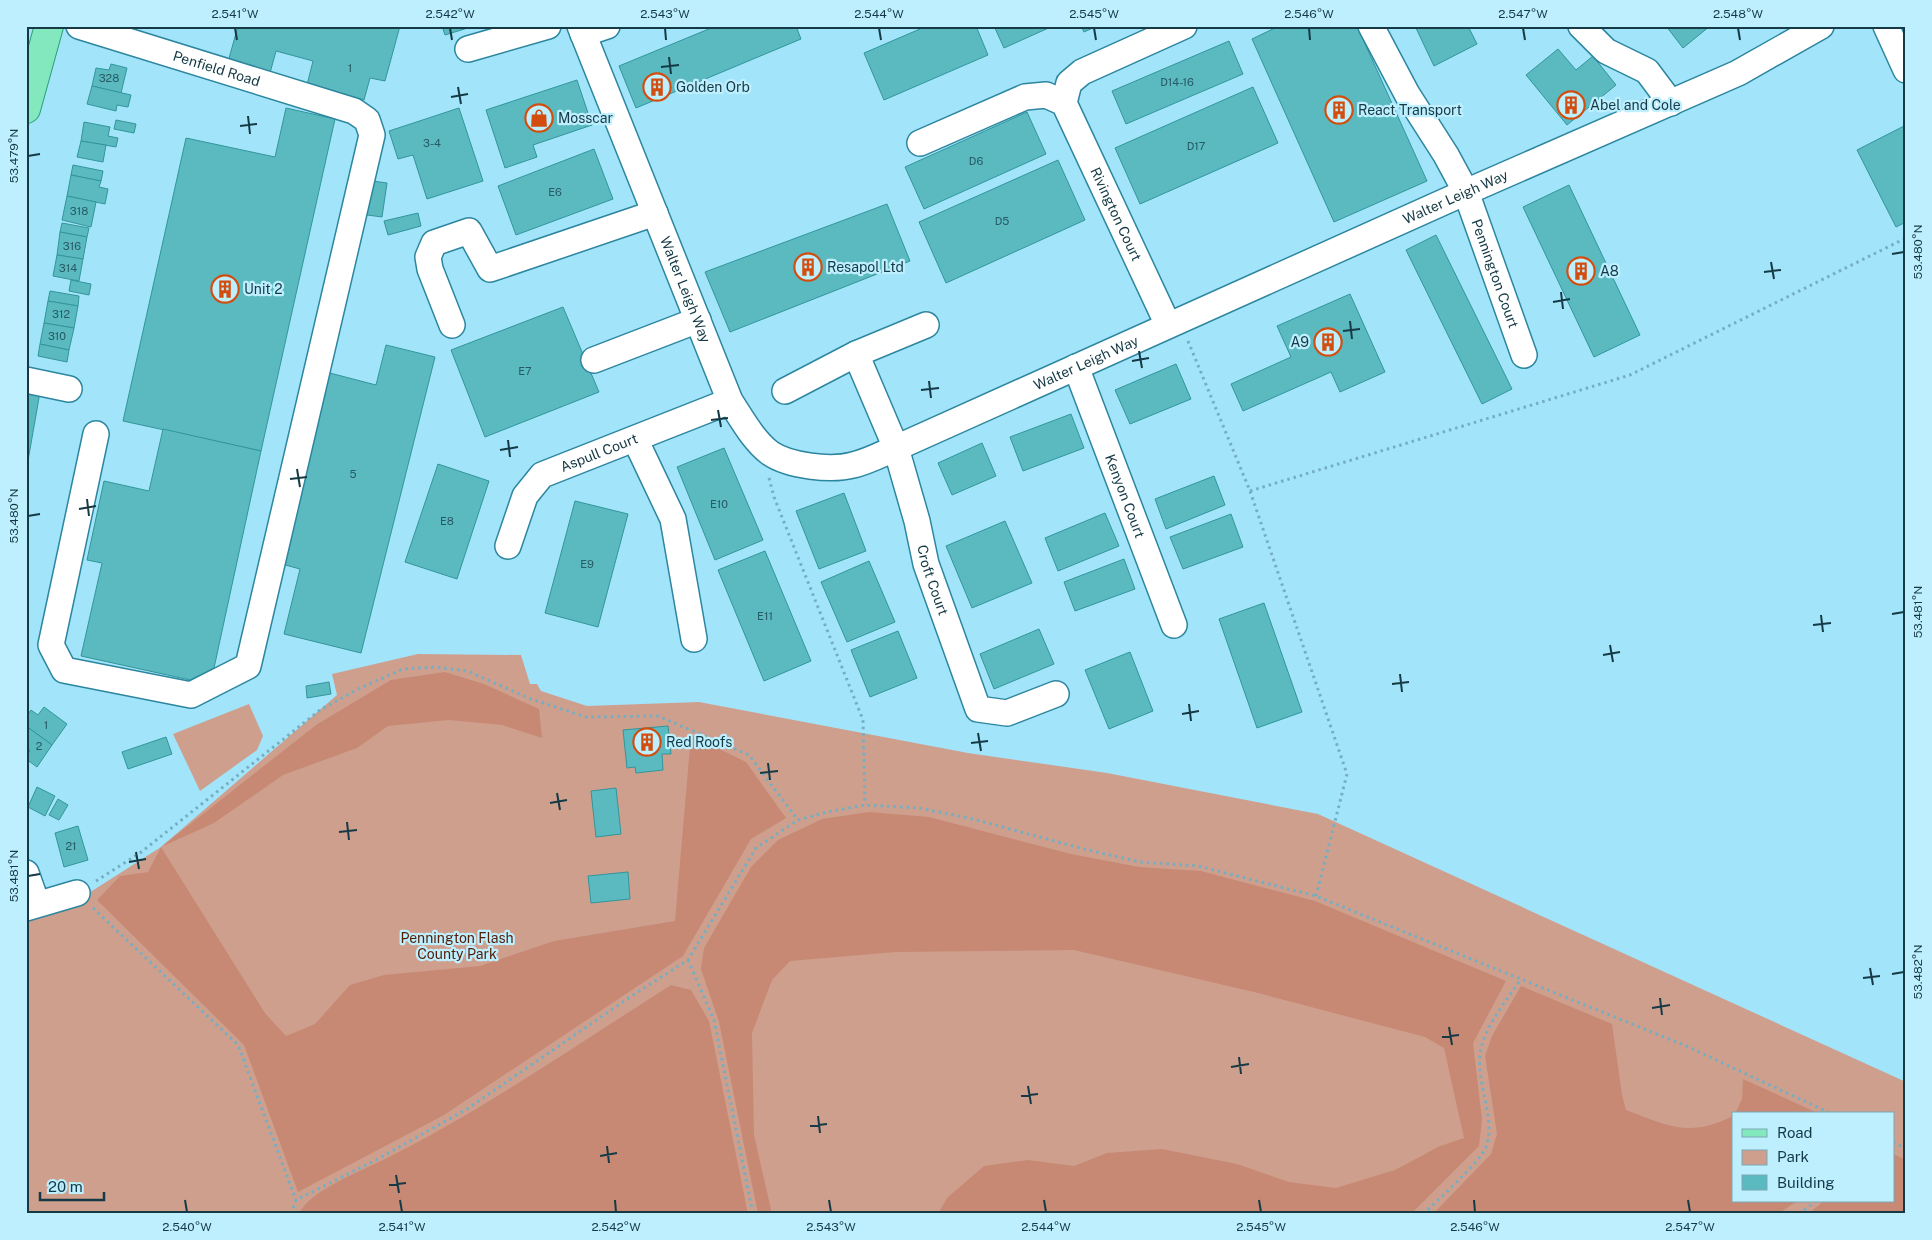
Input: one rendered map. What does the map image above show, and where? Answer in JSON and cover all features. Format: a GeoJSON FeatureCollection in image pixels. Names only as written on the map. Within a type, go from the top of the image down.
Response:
{"type":"FeatureCollection","features":[{"type":"Feature","properties":{"kind":"main road"},"geometry":{"type":"LineString","coordinates":[[26,109],[32,60],[49,26]]}},
{"type":"Feature","properties":{"kind":"street","name":"Penfield Road"},"geometry":{"type":"LineString","coordinates":[[79,26],[146,36],[354,110],[366,120],[372,135],[248,666],[191,695],[64,670],[50,645],[96,434]]}},
{"type":"Feature","properties":{"kind":"street"},"geometry":{"type":"LineString","coordinates":[[468,49],[548,26]]}},
{"type":"Feature","properties":{"kind":"street"},"geometry":{"type":"LineString","coordinates":[[582,30],[607,26]]}},
{"type":"Feature","properties":{"kind":"street"},"geometry":{"type":"LineString","coordinates":[[920,143],[1025,97],[1046,95],[1064,103],[1069,83],[1082,72],[1184,26]]}},
{"type":"Feature","properties":{"kind":"street","name":"Pennington Court"},"geometry":{"type":"LineString","coordinates":[[1371,26],[1406,94],[1446,155],[1466,192],[1524,355]]}},
{"type":"Feature","properties":{"kind":"street"},"geometry":{"type":"LineString","coordinates":[[1581,26],[1606,51],[1647,71],[1671,103]]}},
{"type":"Feature","properties":{"kind":"street","name":"Walter Leigh Way"},"geometry":{"type":"LineString","coordinates":[[582,30],[730,401],[748,428],[771,453],[796,463],[821,468],[853,466],[896,448],[1173,322],[1738,73],[1821,26]]}},
{"type":"Feature","properties":{"kind":"street"},"geometry":{"type":"LineString","coordinates":[[1886,26],[1906,70]]}},
{"type":"Feature","properties":{"kind":"street","name":"Rivington Court"},"geometry":{"type":"LineString","coordinates":[[1064,103],[1173,322]]}},
{"type":"Feature","properties":{"kind":"street"},"geometry":{"type":"LineString","coordinates":[[452,325],[430,269],[428,257],[434,243],[469,232],[490,269],[655,213]]}},
{"type":"Feature","properties":{"kind":"street"},"geometry":{"type":"LineString","coordinates":[[594,360],[698,320]]}},
{"type":"Feature","properties":{"kind":"street"},"geometry":{"type":"LineString","coordinates":[[785,391],[856,354],[926,325]]}},
{"type":"Feature","properties":{"kind":"street","name":"Croft Court"},"geometry":{"type":"LineString","coordinates":[[856,354],[896,448],[917,521],[926,564],[978,708],[1006,713],[1056,694]]}},
{"type":"Feature","properties":{"kind":"street","name":"Kenyon Court"},"geometry":{"type":"LineString","coordinates":[[1076,366],[1174,625]]}},
{"type":"Feature","properties":{"kind":"street"},"geometry":{"type":"LineString","coordinates":[[26,380],[68,389]]}},
{"type":"Feature","properties":{"kind":"street","name":"Aspull Court"},"geometry":{"type":"LineString","coordinates":[[508,546],[525,496],[542,475],[730,401]]}},
{"type":"Feature","properties":{"kind":"street"},"geometry":{"type":"LineString","coordinates":[[635,438],[673,519],[694,639]]}},
{"type":"Feature","properties":{"kind":"street"},"geometry":{"type":"LineString","coordinates":[[26,872],[32,906],[77,893]]}},
{"type":"Feature","properties":{"kind":"path"},"geometry":{"type":"LineString","coordinates":[[1250,491],[1630,375],[1906,238]]}},
{"type":"Feature","properties":{"kind":"path"},"geometry":{"type":"LineString","coordinates":[[1173,322],[1250,491],[1347,774],[1316,896]]}},
{"type":"Feature","properties":{"kind":"path"},"geometry":{"type":"LineString","coordinates":[[771,453],[766,468],[774,497],[863,720],[865,805]]}},
{"type":"Feature","properties":{"kind":"path"},"geometry":{"type":"LineString","coordinates":[[291,1214],[296,1200],[238,1045],[77,893],[140,852],[320,710],[360,688],[403,669],[435,667],[468,671],[531,699],[586,717],[658,716],[749,755],[798,820]]}},
{"type":"Feature","properties":{"kind":"path"},"geometry":{"type":"LineString","coordinates":[[296,1200],[376,1160],[467,1109],[633,995],[688,960],[756,848],[798,820],[865,805],[918,808],[974,819],[1112,856],[1140,862],[1198,866],[1316,896],[1686,1046],[1828,1112]]}},
{"type":"Feature","properties":{"kind":"path"},"geometry":{"type":"LineString","coordinates":[[688,960],[714,1020],[753,1214]]}},
{"type":"Feature","properties":{"kind":"path"},"geometry":{"type":"LineString","coordinates":[[1423,1214],[1464,1174],[1486,1148],[1488,1124],[1480,1056],[1490,1025],[1521,979]]}},
{"type":"Feature","properties":{"kind":"path"},"geometry":{"type":"LineString","coordinates":[[1894,1143],[1906,1149]]}},
{"type":"Feature","properties":{"kind":"path"},"geometry":{"type":"LineString","coordinates":[[1799,1214],[1815,1202]]}},
{"type":"Feature","properties":{"kind":"green space","name":"Pennington Flash County Park"},"geometry":{"type":"Polygon","coordinates":[[[418,654],[521,655],[530,684],[537,684],[541,691],[587,706],[699,702],[968,753],[1107,773],[1318,814],[1906,1082],[1906,1214],[26,1214],[26,922],[59,912],[161,847],[337,695],[332,674],[418,654]]]}},
{"type":"Feature","properties":{"kind":"green space"},"geometry":{"type":"Polygon","coordinates":[[[249,704],[263,736],[257,750],[200,791],[173,734],[249,704]]]}},
{"type":"Feature","properties":{"kind":"shaded area"},"geometry":{"type":"Polygon","coordinates":[[[445,672],[484,684],[539,709],[542,738],[502,725],[449,720],[388,726],[357,748],[283,775],[214,823],[161,847],[316,725],[391,680],[445,672]]]}},
{"type":"Feature","properties":{"kind":"shaded area"},"geometry":{"type":"Polygon","coordinates":[[[691,735],[746,762],[786,818],[751,839],[683,956],[444,1115],[298,1192],[244,1045],[97,900],[120,876],[148,872],[161,847],[265,1013],[286,1036],[315,1024],[350,985],[384,975],[480,966],[554,941],[675,921],[691,735]]]}},
{"type":"Feature","properties":{"kind":"shaded area"},"geometry":{"type":"Polygon","coordinates":[[[869,812],[929,817],[1071,854],[1139,867],[1201,871],[1315,901],[1506,981],[1473,1043],[1482,1120],[1479,1146],[1411,1214],[938,1214],[947,1198],[984,1166],[1028,1160],[1074,1166],[1107,1153],[1162,1149],[1237,1164],[1289,1182],[1336,1188],[1395,1170],[1440,1146],[1464,1138],[1444,1048],[1425,1037],[1258,993],[1074,950],[896,952],[790,961],[772,980],[752,1033],[754,1135],[772,1214],[758,1214],[719,1022],[701,969],[704,948],[751,867],[778,840],[822,819],[869,812]]]}},
{"type":"Feature","properties":{"kind":"shaded area"},"geometry":{"type":"Polygon","coordinates":[[[671,985],[691,990],[709,1021],[748,1214],[299,1214],[305,1205],[325,1189],[424,1139],[460,1118],[671,985]]]}},
{"type":"Feature","properties":{"kind":"shaded area"},"geometry":{"type":"Polygon","coordinates":[[[1521,986],[1612,1024],[1622,1095],[1626,1110],[1667,1125],[1691,1128],[1704,1127],[1732,1116],[1732,1202],[1796,1202],[1778,1214],[1433,1214],[1491,1154],[1497,1134],[1485,1056],[1492,1036],[1521,986]]]}},
{"type":"Feature","properties":{"kind":"shaded area"},"geometry":{"type":"Polygon","coordinates":[[[1743,1079],[1816,1112],[1736,1112],[1742,1099],[1743,1079]]]}},
{"type":"Feature","properties":{"kind":"shaded area"},"geometry":{"type":"Polygon","coordinates":[[[1894,1154],[1906,1160],[1906,1214],[1808,1214],[1823,1202],[1894,1202],[1894,1154]]]}},
{"type":"Feature","properties":{"kind":"building"},"geometry":{"type":"Polygon","coordinates":[[[238,26],[400,26],[385,81],[370,78],[364,100],[307,85],[313,61],[276,51],[270,73],[228,62],[238,26]]]}},
{"type":"Feature","properties":{"kind":"building"},"geometry":{"type":"Polygon","coordinates":[[[442,26],[474,26],[445,35],[442,26]]]}},
{"type":"Feature","properties":{"kind":"building","name":"Golden Orb"},"geometry":{"type":"Polygon","coordinates":[[[716,26],[796,26],[801,39],[636,108],[619,66],[716,26]]]}},
{"type":"Feature","properties":{"kind":"building"},"geometry":{"type":"Polygon","coordinates":[[[927,26],[976,26],[988,55],[884,100],[864,53],[927,26]]]}},
{"type":"Feature","properties":{"kind":"building"},"geometry":{"type":"Polygon","coordinates":[[[994,26],[1053,26],[1004,48],[994,26]]]}},
{"type":"Feature","properties":{"kind":"building"},"geometry":{"type":"Polygon","coordinates":[[[1081,26],[1097,26],[1084,32],[1081,26]]]}},
{"type":"Feature","properties":{"kind":"building","name":"React Transport"},"geometry":{"type":"Polygon","coordinates":[[[1279,26],[1357,26],[1427,181],[1334,222],[1252,39],[1279,26]]]}},
{"type":"Feature","properties":{"kind":"building"},"geometry":{"type":"Polygon","coordinates":[[[1415,26],[1468,26],[1477,44],[1434,66],[1415,26]]]}},
{"type":"Feature","properties":{"kind":"building"},"geometry":{"type":"Polygon","coordinates":[[[1666,26],[1710,26],[1683,48],[1666,26]]]}},
{"type":"Feature","properties":{"kind":"building"},"geometry":{"type":"Polygon","coordinates":[[[1229,41],[1243,74],[1126,124],[1112,91],[1229,41]]]}},
{"type":"Feature","properties":{"kind":"building","name":"Abel and Cole"},"geometry":{"type":"Polygon","coordinates":[[[1558,49],[1576,70],[1593,56],[1616,85],[1567,125],[1526,75],[1558,49]]]}},
{"type":"Feature","properties":{"kind":"building"},"geometry":{"type":"Polygon","coordinates":[[[111,64],[127,68],[121,93],[92,86],[96,68],[109,70],[111,64]]]}},
{"type":"Feature","properties":{"kind":"building","name":"Mosscar"},"geometry":{"type":"Polygon","coordinates":[[[577,80],[592,125],[533,145],[537,157],[505,168],[486,110],[577,80]]]}},
{"type":"Feature","properties":{"kind":"building"},"geometry":{"type":"Polygon","coordinates":[[[92,86],[131,95],[128,107],[117,105],[116,111],[87,104],[92,86]]]}},
{"type":"Feature","properties":{"kind":"building"},"geometry":{"type":"Polygon","coordinates":[[[1253,87],[1278,143],[1140,204],[1115,148],[1253,87]]]}},
{"type":"Feature","properties":{"kind":"building","name":"Unit 2"},"geometry":{"type":"Polygon","coordinates":[[[286,108],[335,119],[261,451],[123,421],[186,138],[275,157],[286,108]]]}},
{"type":"Feature","properties":{"kind":"building"},"geometry":{"type":"Polygon","coordinates":[[[459,108],[483,181],[427,199],[413,155],[398,159],[389,131],[459,108]]]}},
{"type":"Feature","properties":{"kind":"building"},"geometry":{"type":"Polygon","coordinates":[[[1027,112],[1046,154],[924,209],[905,167],[1027,112]]]}},
{"type":"Feature","properties":{"kind":"building"},"geometry":{"type":"Polygon","coordinates":[[[116,120],[136,124],[134,133],[114,129],[116,120]]]}},
{"type":"Feature","properties":{"kind":"building"},"geometry":{"type":"Polygon","coordinates":[[[84,122],[110,127],[108,136],[118,138],[116,147],[81,141],[84,122]]]}},
{"type":"Feature","properties":{"kind":"building"},"geometry":{"type":"Polygon","coordinates":[[[1906,125],[1906,222],[1896,227],[1857,150],[1906,125]]]}},
{"type":"Feature","properties":{"kind":"building"},"geometry":{"type":"Polygon","coordinates":[[[81,141],[106,145],[103,162],[77,157],[81,141]]]}},
{"type":"Feature","properties":{"kind":"building"},"geometry":{"type":"Polygon","coordinates":[[[594,149],[613,199],[516,235],[498,186],[594,149]]]}},
{"type":"Feature","properties":{"kind":"building"},"geometry":{"type":"Polygon","coordinates":[[[1058,160],[1085,220],[946,283],[919,222],[1058,160]]]}},
{"type":"Feature","properties":{"kind":"building"},"geometry":{"type":"Polygon","coordinates":[[[73,165],[103,171],[101,181],[71,175],[73,165]]]}},
{"type":"Feature","properties":{"kind":"building"},"geometry":{"type":"Polygon","coordinates":[[[71,175],[101,181],[99,187],[108,189],[105,204],[67,196],[71,175]]]}},
{"type":"Feature","properties":{"kind":"building"},"geometry":{"type":"Polygon","coordinates":[[[365,180],[387,183],[382,217],[360,214],[365,180]]]}},
{"type":"Feature","properties":{"kind":"building","name":"A8"},"geometry":{"type":"Polygon","coordinates":[[[1569,185],[1640,335],[1594,357],[1523,207],[1569,185]]]}},
{"type":"Feature","properties":{"kind":"building"},"geometry":{"type":"Polygon","coordinates":[[[67,196],[96,202],[91,227],[62,220],[67,196]]]}},
{"type":"Feature","properties":{"kind":"building","name":"Resapol Ltd"},"geometry":{"type":"Polygon","coordinates":[[[887,204],[910,261],[730,332],[705,272],[887,204]]]}},
{"type":"Feature","properties":{"kind":"building"},"geometry":{"type":"Polygon","coordinates":[[[418,213],[421,226],[388,235],[384,221],[418,213]]]}},
{"type":"Feature","properties":{"kind":"building"},"geometry":{"type":"Polygon","coordinates":[[[62,223],[89,228],[87,237],[60,232],[62,223]]]}},
{"type":"Feature","properties":{"kind":"building"},"geometry":{"type":"Polygon","coordinates":[[[60,232],[87,237],[83,259],[57,255],[60,232]]]}},
{"type":"Feature","properties":{"kind":"building"},"geometry":{"type":"Polygon","coordinates":[[[1436,235],[1512,389],[1482,404],[1406,250],[1436,235]]]}},
{"type":"Feature","properties":{"kind":"building"},"geometry":{"type":"Polygon","coordinates":[[[57,255],[83,259],[79,281],[53,276],[57,255]]]}},
{"type":"Feature","properties":{"kind":"building"},"geometry":{"type":"Polygon","coordinates":[[[71,280],[91,284],[89,295],[69,291],[71,280]]]}},
{"type":"Feature","properties":{"kind":"building"},"geometry":{"type":"Polygon","coordinates":[[[50,291],[79,296],[78,306],[48,301],[50,291]]]}},
{"type":"Feature","properties":{"kind":"building","name":"A9"},"geometry":{"type":"Polygon","coordinates":[[[1350,294],[1385,372],[1340,392],[1331,372],[1243,411],[1231,384],[1291,357],[1277,326],[1350,294]]]}},
{"type":"Feature","properties":{"kind":"building"},"geometry":{"type":"Polygon","coordinates":[[[48,301],[78,306],[74,328],[44,323],[48,301]]]}},
{"type":"Feature","properties":{"kind":"building"},"geometry":{"type":"Polygon","coordinates":[[[563,307],[599,392],[485,437],[451,350],[563,307]]]}},
{"type":"Feature","properties":{"kind":"building"},"geometry":{"type":"Polygon","coordinates":[[[44,323],[74,328],[69,350],[40,344],[44,323]]]}},
{"type":"Feature","properties":{"kind":"building"},"geometry":{"type":"Polygon","coordinates":[[[40,344],[69,350],[67,362],[38,356],[40,344]]]}},
{"type":"Feature","properties":{"kind":"building"},"geometry":{"type":"Polygon","coordinates":[[[386,345],[435,357],[361,653],[284,634],[300,569],[278,563],[326,372],[376,385],[386,345]]]}},
{"type":"Feature","properties":{"kind":"building"},"geometry":{"type":"Polygon","coordinates":[[[1176,364],[1191,399],[1130,424],[1115,390],[1176,364]]]}},
{"type":"Feature","properties":{"kind":"building"},"geometry":{"type":"Polygon","coordinates":[[[26,389],[40,392],[26,472],[26,389]]]}},
{"type":"Feature","properties":{"kind":"building"},"geometry":{"type":"Polygon","coordinates":[[[1071,414],[1084,448],[1023,471],[1010,437],[1071,414]]]}},
{"type":"Feature","properties":{"kind":"building"},"geometry":{"type":"Polygon","coordinates":[[[163,429],[261,451],[214,668],[190,680],[81,656],[102,563],[87,560],[104,481],[149,491],[163,429]]]}},
{"type":"Feature","properties":{"kind":"building"},"geometry":{"type":"Polygon","coordinates":[[[982,443],[996,476],[952,495],[938,463],[982,443]]]}},
{"type":"Feature","properties":{"kind":"building"},"geometry":{"type":"Polygon","coordinates":[[[724,448],[763,540],[715,560],[677,467],[724,448]]]}},
{"type":"Feature","properties":{"kind":"building"},"geometry":{"type":"Polygon","coordinates":[[[438,464],[489,481],[457,579],[405,562],[438,464]]]}},
{"type":"Feature","properties":{"kind":"building"},"geometry":{"type":"Polygon","coordinates":[[[1214,476],[1225,505],[1166,529],[1155,499],[1214,476]]]}},
{"type":"Feature","properties":{"kind":"building"},"geometry":{"type":"Polygon","coordinates":[[[844,493],[866,551],[819,569],[796,511],[844,493]]]}},
{"type":"Feature","properties":{"kind":"building"},"geometry":{"type":"Polygon","coordinates":[[[575,501],[628,514],[598,627],[545,613],[575,501]]]}},
{"type":"Feature","properties":{"kind":"building"},"geometry":{"type":"Polygon","coordinates":[[[1105,513],[1119,546],[1058,571],[1045,538],[1105,513]]]}},
{"type":"Feature","properties":{"kind":"building"},"geometry":{"type":"Polygon","coordinates":[[[1231,514],[1243,547],[1183,569],[1170,537],[1231,514]]]}},
{"type":"Feature","properties":{"kind":"building"},"geometry":{"type":"Polygon","coordinates":[[[1005,521],[1032,583],[972,608],[946,546],[1005,521]]]}},
{"type":"Feature","properties":{"kind":"building"},"geometry":{"type":"Polygon","coordinates":[[[765,551],[811,661],[764,681],[718,570],[765,551]]]}},
{"type":"Feature","properties":{"kind":"building"},"geometry":{"type":"Polygon","coordinates":[[[1124,559],[1135,589],[1075,611],[1064,582],[1124,559]]]}},
{"type":"Feature","properties":{"kind":"building"},"geometry":{"type":"Polygon","coordinates":[[[869,561],[895,622],[847,642],[821,582],[869,561]]]}},
{"type":"Feature","properties":{"kind":"building"},"geometry":{"type":"Polygon","coordinates":[[[1264,603],[1302,712],[1257,728],[1219,619],[1264,603]]]}},
{"type":"Feature","properties":{"kind":"building"},"geometry":{"type":"Polygon","coordinates":[[[1039,629],[1054,664],[994,689],[980,654],[1039,629]]]}},
{"type":"Feature","properties":{"kind":"building"},"geometry":{"type":"Polygon","coordinates":[[[898,631],[917,678],[870,697],[851,650],[898,631]]]}},
{"type":"Feature","properties":{"kind":"building"},"geometry":{"type":"Polygon","coordinates":[[[1130,652],[1153,711],[1109,729],[1085,670],[1130,652]]]}},
{"type":"Feature","properties":{"kind":"building"},"geometry":{"type":"Polygon","coordinates":[[[329,682],[331,694],[307,698],[306,686],[329,682]]]}},
{"type":"Feature","properties":{"kind":"building"},"geometry":{"type":"Polygon","coordinates":[[[44,707],[67,724],[52,745],[26,726],[26,717],[31,710],[38,715],[44,707]]]}},
{"type":"Feature","properties":{"kind":"building"},"geometry":{"type":"Polygon","coordinates":[[[26,726],[52,745],[37,767],[26,759],[30,750],[26,747],[26,726]]]}},
{"type":"Feature","properties":{"kind":"building","name":"Red Roofs"},"geometry":{"type":"Polygon","coordinates":[[[668,726],[671,754],[662,754],[663,770],[636,773],[635,767],[627,768],[623,730],[668,726]]]}},
{"type":"Feature","properties":{"kind":"building"},"geometry":{"type":"Polygon","coordinates":[[[166,737],[172,754],[128,769],[122,752],[166,737]]]}},
{"type":"Feature","properties":{"kind":"building"},"geometry":{"type":"Polygon","coordinates":[[[37,787],[55,796],[45,816],[28,807],[37,787]]]}},
{"type":"Feature","properties":{"kind":"building"},"geometry":{"type":"Polygon","coordinates":[[[616,788],[621,834],[596,837],[591,791],[616,788]]]}},
{"type":"Feature","properties":{"kind":"building"},"geometry":{"type":"Polygon","coordinates":[[[58,799],[68,805],[59,820],[49,815],[58,799]]]}},
{"type":"Feature","properties":{"kind":"building"},"geometry":{"type":"Polygon","coordinates":[[[78,826],[88,860],[64,867],[55,833],[78,826]]]}},
{"type":"Feature","properties":{"kind":"building"},"geometry":{"type":"Polygon","coordinates":[[[628,872],[630,899],[591,903],[588,876],[628,872]]]}},
{"type":"Feature","properties":{"kind":"place","name":"Golden Orb"},"geometry":{"type":"Point","coordinates":[657,87]}},
{"type":"Feature","properties":{"kind":"place","name":"Abel and Cole"},"geometry":{"type":"Point","coordinates":[1571,105]}},
{"type":"Feature","properties":{"kind":"place","name":"React Transport"},"geometry":{"type":"Point","coordinates":[1339,110]}},
{"type":"Feature","properties":{"kind":"place","name":"Mosscar"},"geometry":{"type":"Point","coordinates":[539,118]}},
{"type":"Feature","properties":{"kind":"place","name":"Resapol Ltd"},"geometry":{"type":"Point","coordinates":[808,267]}},
{"type":"Feature","properties":{"kind":"place","name":"A8"},"geometry":{"type":"Point","coordinates":[1581,271]}},
{"type":"Feature","properties":{"kind":"place","name":"Unit 2"},"geometry":{"type":"Point","coordinates":[225,289]}},
{"type":"Feature","properties":{"kind":"place","name":"A9"},"geometry":{"type":"Point","coordinates":[1328,342]}},
{"type":"Feature","properties":{"kind":"place","name":"Red Roofs"},"geometry":{"type":"Point","coordinates":[647,742]}}]}
